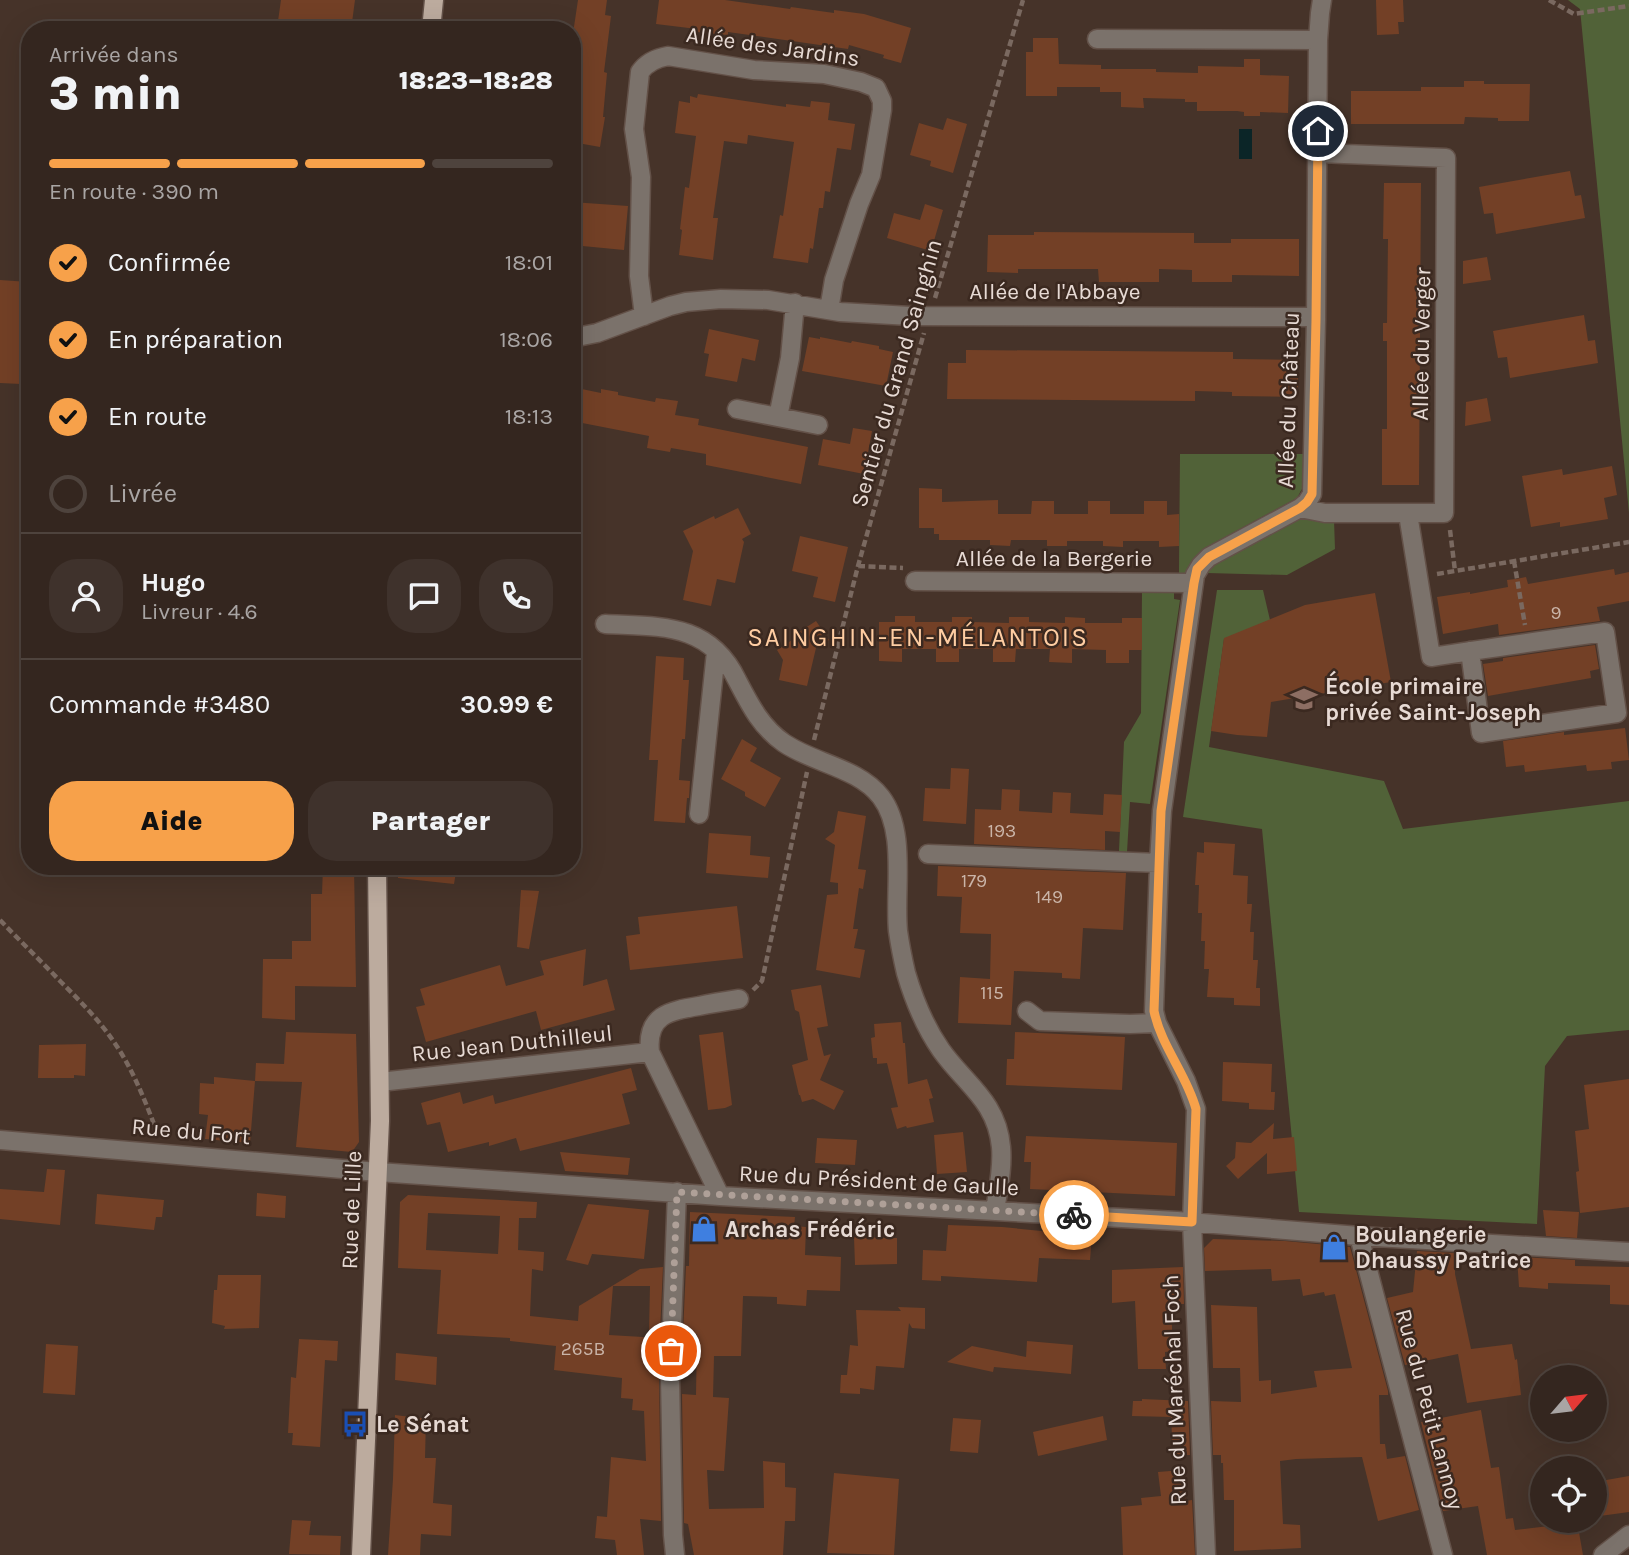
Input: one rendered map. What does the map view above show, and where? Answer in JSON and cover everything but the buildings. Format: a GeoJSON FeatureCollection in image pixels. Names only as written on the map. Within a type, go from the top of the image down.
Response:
{"type":"FeatureCollection","features":[{"type":"Feature","properties":{"kind":"main road"},"geometry":{"type":"LineString","coordinates":[[432,21],[434,0]]}},
{"type":"Feature","properties":{"kind":"main road","name":"Rue de Lille"},"geometry":{"type":"LineString","coordinates":[[361,1555],[378,1172],[380,1082],[377,875]]}},
{"type":"Feature","properties":{"kind":"street","name":"Allée du Château"},"geometry":{"type":"LineString","coordinates":[[1192,1222],[1196,1109],[1186,1081],[1157,1023],[1154,994],[1161,811],[1197,569],[1209,557],[1300,508],[1312,494],[1318,40],[1322,0]]}},
{"type":"Feature","properties":{"kind":"street"},"geometry":{"type":"LineString","coordinates":[[1097,39],[1318,40]]}},
{"type":"Feature","properties":{"kind":"street","name":"Allée des Jardins"},"geometry":{"type":"LineString","coordinates":[[644,316],[639,276],[642,177],[634,120],[640,72],[658,57],[668,56],[754,70],[824,74],[868,85],[876,88],[880,94],[882,110],[872,175],[859,204],[834,281],[828,310]]}},
{"type":"Feature","properties":{"kind":"street","name":"Allée du Verger"},"geometry":{"type":"LineString","coordinates":[[1318,153],[1446,159],[1444,513]]}},
{"type":"Feature","properties":{"kind":"street","name":"Allée de l'Abbaye"},"geometry":{"type":"LineString","coordinates":[[581,336],[678,304],[703,300],[753,299],[853,313],[929,316],[1316,317]]}},
{"type":"Feature","properties":{"kind":"street"},"geometry":{"type":"LineString","coordinates":[[778,417],[790,358],[795,303]]}},
{"type":"Feature","properties":{"kind":"street"},"geometry":{"type":"LineString","coordinates":[[737,409],[818,425]]}},
{"type":"Feature","properties":{"kind":"street"},"geometry":{"type":"LineString","coordinates":[[1300,508],[1325,513],[1444,513]]}},
{"type":"Feature","properties":{"kind":"street"},"geometry":{"type":"LineString","coordinates":[[1408,514],[1431,657],[1470,651],[1605,632],[1617,713],[1481,733],[1470,651]]}},
{"type":"Feature","properties":{"kind":"street","name":"Allée de la Bergerie"},"geometry":{"type":"LineString","coordinates":[[915,581],[1194,583]]}},
{"type":"Feature","properties":{"kind":"street"},"geometry":{"type":"LineString","coordinates":[[605,624],[683,631],[704,642],[730,668],[752,709],[772,734],[810,757],[861,779],[872,787],[888,808],[895,837],[898,932],[906,972],[921,1015],[939,1048],[982,1097],[995,1122],[1002,1162],[995,1210]]}},
{"type":"Feature","properties":{"kind":"street"},"geometry":{"type":"LineString","coordinates":[[699,814],[716,652]]}},
{"type":"Feature","properties":{"kind":"street"},"geometry":{"type":"LineString","coordinates":[[928,854],[1159,863]]}},
{"type":"Feature","properties":{"kind":"street"},"geometry":{"type":"LineString","coordinates":[[720,1196],[650,1052],[648,1038],[656,1022],[673,1010],[739,999]]}},
{"type":"Feature","properties":{"kind":"street"},"geometry":{"type":"LineString","coordinates":[[1027,1010],[1040,1021],[1157,1023]]}},
{"type":"Feature","properties":{"kind":"street","name":"Rue Jean Duthilleul"},"geometry":{"type":"LineString","coordinates":[[380,1082],[650,1052]]}},
{"type":"Feature","properties":{"kind":"street","name":"Rue du Fort"},"geometry":{"type":"LineString","coordinates":[[0,1140],[378,1172]]}},
{"type":"Feature","properties":{"kind":"street","name":"Rue du Président de Gaulle"},"geometry":{"type":"LineString","coordinates":[[378,1172],[720,1196],[1192,1222],[1359,1236],[1629,1252]]}},
{"type":"Feature","properties":{"kind":"street"},"geometry":{"type":"LineString","coordinates":[[675,1555],[670,1377],[677,1192]]}},
{"type":"Feature","properties":{"kind":"street","name":"Rue du Maréchal Foch"},"geometry":{"type":"LineString","coordinates":[[1192,1222],[1206,1555]]}},
{"type":"Feature","properties":{"kind":"street","name":"Rue du Petit Lannoy"},"geometry":{"type":"LineString","coordinates":[[1359,1236],[1443,1555]]}},
{"type":"Feature","properties":{"kind":"street"},"geometry":{"type":"LineString","coordinates":[[1603,1555],[1629,1535]]}},
{"type":"Feature","properties":{"kind":"path","name":"Sentier du Grand Sainghin"},"geometry":{"type":"LineString","coordinates":[[739,999],[762,981],[810,757],[858,566],[1023,0]]}},
{"type":"Feature","properties":{"kind":"path"},"geometry":{"type":"LineString","coordinates":[[1549,0],[1574,14],[1629,6]]}},
{"type":"Feature","properties":{"kind":"path"},"geometry":{"type":"LineString","coordinates":[[1444,513],[1449,524],[1455,571]]}},
{"type":"Feature","properties":{"kind":"path"},"geometry":{"type":"LineString","coordinates":[[1418,578],[1629,542]]}},
{"type":"Feature","properties":{"kind":"path"},"geometry":{"type":"LineString","coordinates":[[1514,561],[1528,643]]}},
{"type":"Feature","properties":{"kind":"path"},"geometry":{"type":"LineString","coordinates":[[858,566],[904,568],[915,581]]}},
{"type":"Feature","properties":{"kind":"path"},"geometry":{"type":"LineString","coordinates":[[0,920],[104,1028],[131,1071],[165,1154]]}},
{"type":"Feature","properties":{"kind":"green space"},"geometry":{"type":"Polygon","coordinates":[[[1568,0],[1629,0],[1629,513],[1580,9],[1568,0]]]}},
{"type":"Feature","properties":{"kind":"green space"},"geometry":{"type":"Polygon","coordinates":[[[1180,454],[1304,454],[1303,487],[1297,498],[1205,548],[1196,556],[1188,573],[1179,573],[1180,454]]]}},
{"type":"Feature","properties":{"kind":"green space"},"geometry":{"type":"Polygon","coordinates":[[[1298,519],[1334,520],[1335,549],[1287,575],[1207,573],[1213,566],[1298,519]]]}},
{"type":"Feature","properties":{"kind":"green space"},"geometry":{"type":"Polygon","coordinates":[[[1142,590],[1174,590],[1174,599],[1180,600],[1150,804],[1130,802],[1127,852],[1119,851],[1124,742],[1141,713],[1142,590]]]}},
{"type":"Feature","properties":{"kind":"green space"},"geometry":{"type":"Polygon","coordinates":[[[1217,590],[1263,590],[1270,620],[1224,639],[1209,747],[1384,781],[1403,829],[1629,801],[1629,1030],[1567,1036],[1545,1066],[1537,1224],[1299,1212],[1262,829],[1183,817],[1217,590]]]}},
{"type":"Feature","properties":{"kind":"water"},"geometry":{"type":"Polygon","coordinates":[[[1239,129],[1252,129],[1252,159],[1239,159],[1239,129]]]}},
{"type":"Feature","properties":{"kind":"way so far"},"geometry":{"type":"LineString","coordinates":[[671,1351],[677,1192],[1074,1215]]}},
{"type":"Feature","properties":{"kind":"place","name":"École primaire privée Saint-Joseph"},"geometry":{"type":"Point","coordinates":[1304,699]}},
{"type":"Feature","properties":{"kind":"place","name":"Archas Frédéric"},"geometry":{"type":"Point","coordinates":[704,1229]}},
{"type":"Feature","properties":{"kind":"place","name":"Boulangerie Dhaussy Patrice"},"geometry":{"type":"Point","coordinates":[1334,1247]}},
{"type":"Feature","properties":{"kind":"place","name":"Le Sénat"},"geometry":{"type":"Point","coordinates":[355,1424]}},
{"type":"Feature","properties":{"kind":"district","name":"SAINGHIN-EN-MÉLANTOIS"},"geometry":{"type":"Point","coordinates":[918,637]}},
{"type":"Feature","properties":{"kind":"route"},"geometry":{"type":"LineString","coordinates":[[1074,1215],[1192,1222],[1196,1109],[1154,1011],[1161,811],[1197,569],[1209,557],[1300,508],[1312,494],[1318,131]]}}]}
